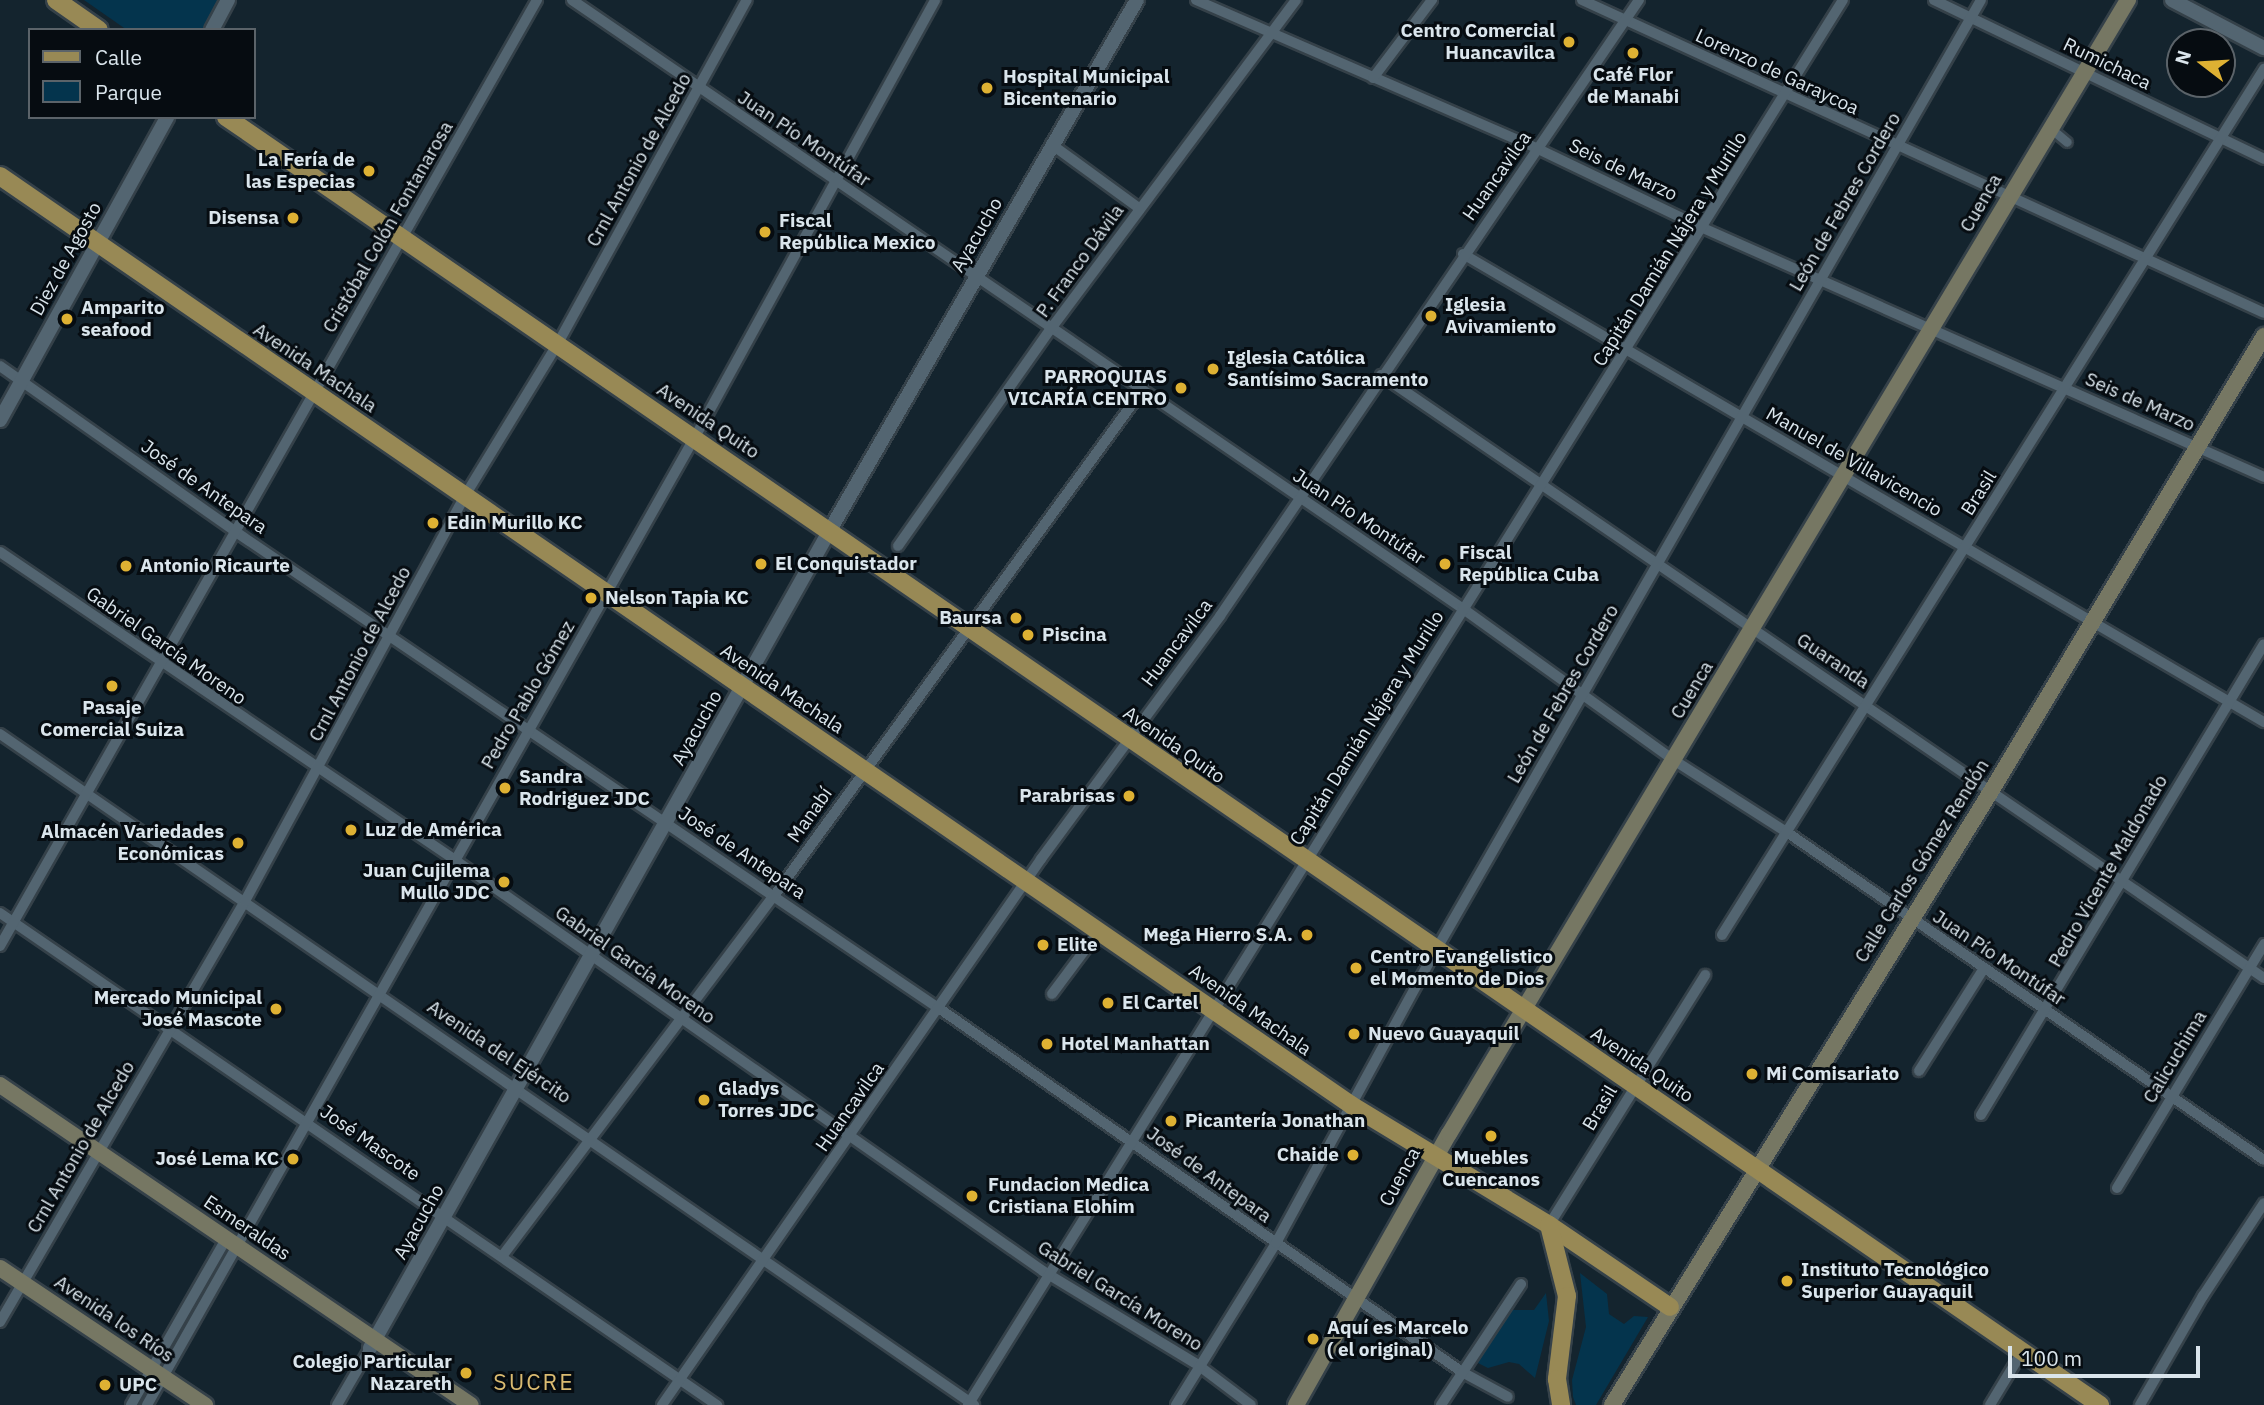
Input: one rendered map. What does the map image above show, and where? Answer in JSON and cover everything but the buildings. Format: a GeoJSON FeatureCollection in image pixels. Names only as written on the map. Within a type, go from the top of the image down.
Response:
{"type":"FeatureCollection","features":[{"type":"Feature","properties":{"kind":"main road"},"geometry":{"type":"LineString","coordinates":[[56,0],[96,28]]}},
{"type":"Feature","properties":{"kind":"main road","name":"Cuenca"},"geometry":{"type":"LineString","coordinates":[[1296,1405],[1437,1155],[1675,761],[2049,127],[2129,0]]}},
{"type":"Feature","properties":{"kind":"main road","name":"Avenida Quito"},"geometry":{"type":"LineString","coordinates":[[229,119],[830,530],[1306,862],[2100,1405]]}},
{"type":"Feature","properties":{"kind":"main road","name":"Avenida Machala"},"geometry":{"type":"LineString","coordinates":[[0,176],[466,494],[742,688],[1350,1105],[1437,1155],[1549,1225],[1670,1307]]}},
{"type":"Feature","properties":{"kind":"main road","name":"Calle Carlos Gómez Rendón"},"geometry":{"type":"LineString","coordinates":[[1612,1405],[1755,1168],[1990,793],[2264,336]]}},
{"type":"Feature","properties":{"kind":"main road","name":"Esmeraldas"},"geometry":{"type":"LineString","coordinates":[[0,1085],[95,1156]]}},
{"type":"Feature","properties":{"kind":"main road","name":"Esmeraldas"},"geometry":{"type":"LineString","coordinates":[[0,1097],[95,1156],[372,1344],[454,1405]]}},
{"type":"Feature","properties":{"kind":"main road"},"geometry":{"type":"LineString","coordinates":[[1549,1225],[1567,1296],[1557,1379],[1560,1405]]}},
{"type":"Feature","properties":{"kind":"main road","name":"Avenida los Ríos"},"geometry":{"type":"LineString","coordinates":[[0,1268],[20,1287],[154,1377],[205,1405]]}},
{"type":"Feature","properties":{"kind":"main road","name":"Avenida los Ríos"},"geometry":{"type":"LineString","coordinates":[[0,1279],[20,1287]]}},
{"type":"Feature","properties":{"kind":"main road","name":"Esmeraldas"},"geometry":{"type":"LineString","coordinates":[[372,1344],[471,1405]]}},
{"type":"Feature","properties":{"kind":"main road","name":"Avenida los Ríos"},"geometry":{"type":"LineString","coordinates":[[154,1377],[186,1405]]}},
{"type":"Feature","properties":{"kind":"street"},"geometry":{"type":"LineString","coordinates":[[213,28],[228,0]]}},
{"type":"Feature","properties":{"kind":"street","name":"Cristóbal Colón Fontanarosa"},"geometry":{"type":"LineString","coordinates":[[0,946],[88,795],[233,530],[404,237],[537,0]]}},
{"type":"Feature","properties":{"kind":"street","name":"Juan Pío Montúfar"},"geometry":{"type":"LineString","coordinates":[[572,0],[1050,330],[1462,608],[1581,697],[1788,833],[2172,1094],[2264,1160]]}},
{"type":"Feature","properties":{"kind":"street","name":"Crnl Antonio de Alcedo"},"geometry":{"type":"LineString","coordinates":[[0,1322],[245,901],[466,494],[557,345],[747,0]]}},
{"type":"Feature","properties":{"kind":"street","name":"Pedro Pablo Gómez"},"geometry":{"type":"LineString","coordinates":[[131,1405],[154,1377],[229,1247],[307,1121],[695,437],[935,0]]}},
{"type":"Feature","properties":{"kind":"street","name":"Ayacucho"},"geometry":{"type":"LineString","coordinates":[[337,1405],[830,530],[1137,0]]}},
{"type":"Feature","properties":{"kind":"street","name":"Seis de Marzo"},"geometry":{"type":"LineString","coordinates":[[1196,0],[1538,149],[1703,228],[2264,477]]}},
{"type":"Feature","properties":{"kind":"street","name":"P. Franco Dávila"},"geometry":{"type":"LineString","coordinates":[[898,546],[1050,330],[1296,0]]}},
{"type":"Feature","properties":{"kind":"street"},"geometry":{"type":"LineString","coordinates":[[1373,78],[1433,0]]}},
{"type":"Feature","properties":{"kind":"street","name":"Lorenzo de Garaycoa"},"geometry":{"type":"LineString","coordinates":[[1582,0],[1786,96],[2264,313]]}},
{"type":"Feature","properties":{"kind":"street","name":"Huancavilca"},"geometry":{"type":"LineString","coordinates":[[662,1405],[767,1259],[1026,881],[1128,738],[1220,616],[1463,254],[1639,0]]}},
{"type":"Feature","properties":{"kind":"street","name":"Capitán Damián Nájera y Murillo"},"geometry":{"type":"LineString","coordinates":[[971,1404],[1047,1273],[1135,1143],[1213,1010],[1540,481],[1627,353],[1843,0]]}},
{"type":"Feature","properties":{"kind":"street","name":"Rumichaca"},"geometry":{"type":"LineString","coordinates":[[1934,0],[2264,159]]}},
{"type":"Feature","properties":{"kind":"street","name":"León de Febres Cordero"},"geometry":{"type":"LineString","coordinates":[[1176,1405],[1198,1365],[1276,1243],[1436,950],[1981,0]]}},
{"type":"Feature","properties":{"kind":"street"},"geometry":{"type":"LineString","coordinates":[[2172,0],[2264,48]]}},
{"type":"Feature","properties":{"kind":"street","name":"Brasil"},"geometry":{"type":"LineString","coordinates":[[1722,935],[2264,69]]}},
{"type":"Feature","properties":{"kind":"street","name":"Diez de Agosto"},"geometry":{"type":"LineString","coordinates":[[0,420],[166,119]]}},
{"type":"Feature","properties":{"kind":"street"},"geometry":{"type":"LineString","coordinates":[[2049,127],[2067,142]]}},
{"type":"Feature","properties":{"kind":"street"},"geometry":{"type":"LineString","coordinates":[[1051,145],[1140,209]]}},
{"type":"Feature","properties":{"kind":"street","name":"Manuel de Villavicencio"},"geometry":{"type":"LineString","coordinates":[[1463,254],[1627,353],[1742,417],[2264,722]]}},
{"type":"Feature","properties":{"kind":"street","name":"José de Antepara"},"geometry":{"type":"LineString","coordinates":[[0,366],[233,530],[527,731],[774,895],[1135,1143],[1462,1372],[1508,1397]]}},
{"type":"Feature","properties":{"kind":"street","name":"Guaranda"},"geometry":{"type":"LineString","coordinates":[[1381,375],[1659,562],[1990,793],[2264,978]]}},
{"type":"Feature","properties":{"kind":"street","name":"Manabí"},"geometry":{"type":"LineString","coordinates":[[503,1255],[774,895],[1141,392]]}},
{"type":"Feature","properties":{"kind":"street","name":"Gabriel García Moreno"},"geometry":{"type":"LineString","coordinates":[[0,552],[852,1134],[1047,1273],[1198,1365],[1251,1405]]}},
{"type":"Feature","properties":{"kind":"street","name":"Pedro Vicente Maldonado"},"geometry":{"type":"LineString","coordinates":[[1981,1115],[2047,1011],[2264,643]]}},
{"type":"Feature","properties":{"kind":"street","name":"Avenida del Ejército"},"geometry":{"type":"LineString","coordinates":[[0,734],[592,1137],[971,1404]]}},
{"type":"Feature","properties":{"kind":"street","name":"José Mascote"},"geometry":{"type":"LineString","coordinates":[[0,913],[503,1255],[717,1405]]}},
{"type":"Feature","properties":{"kind":"street"},"geometry":{"type":"LineString","coordinates":[[1052,994],[1099,931]]}},
{"type":"Feature","properties":{"kind":"street","name":"Calicuchima"},"geometry":{"type":"LineString","coordinates":[[2117,1188],[2264,944]]}},
{"type":"Feature","properties":{"kind":"street"},"geometry":{"type":"LineString","coordinates":[[1919,1072],[1984,968]]}},
{"type":"Feature","properties":{"kind":"street","name":"Brasil"},"geometry":{"type":"LineString","coordinates":[[1549,1225],[1704,975]]}},
{"type":"Feature","properties":{"kind":"street"},"geometry":{"type":"LineString","coordinates":[[2140,1405],[2203,1296],[2264,1203]]}},
{"type":"Feature","properties":{"kind":"street"},"geometry":{"type":"LineString","coordinates":[[1441,1405],[1521,1284]]}},
{"type":"Feature","properties":{"kind":"street"},"geometry":{"type":"LineString","coordinates":[[1990,1405],[2022,1352]]}},
{"type":"Feature","properties":{"kind":"street","name":"Pedro Pablo Gómez"},"geometry":{"type":"LineString","coordinates":[[147,1405],[154,1377]]}},
{"type":"Feature","properties":{"kind":"green space"},"geometry":{"type":"Polygon","coordinates":[[[84,0],[237,0],[223,28],[124,28],[84,0]]]}},
{"type":"Feature","properties":{"kind":"green space"},"geometry":{"type":"Polygon","coordinates":[[[1580,1273],[1607,1294],[1609,1314],[1624,1324],[1634,1316],[1648,1317],[1596,1405],[1576,1405],[1573,1397],[1572,1380],[1586,1327],[1580,1273]]]}},
{"type":"Feature","properties":{"kind":"green space"},"geometry":{"type":"Polygon","coordinates":[[[1546,1293],[1549,1321],[1535,1378],[1519,1364],[1509,1362],[1488,1368],[1476,1362],[1510,1310],[1534,1310],[1546,1293]]]}},
{"type":"Feature","properties":{"kind":"place","name":"Centro Comercial Huancavilca"},"geometry":{"type":"Point","coordinates":[1569,42]}},
{"type":"Feature","properties":{"kind":"place","name":"Café Flor de Manabi"},"geometry":{"type":"Point","coordinates":[1633,53]}},
{"type":"Feature","properties":{"kind":"place","name":"Hospital Municipal Bicentenario"},"geometry":{"type":"Point","coordinates":[987,88]}},
{"type":"Feature","properties":{"kind":"place","name":"La Fería de las Especias"},"geometry":{"type":"Point","coordinates":[369,171]}},
{"type":"Feature","properties":{"kind":"place","name":"Disensa"},"geometry":{"type":"Point","coordinates":[293,218]}},
{"type":"Feature","properties":{"kind":"place","name":"Fiscal República Mexico"},"geometry":{"type":"Point","coordinates":[765,232]}},
{"type":"Feature","properties":{"kind":"place","name":"Iglesia Avivamiento"},"geometry":{"type":"Point","coordinates":[1431,316]}},
{"type":"Feature","properties":{"kind":"place","name":"Amparito seafood"},"geometry":{"type":"Point","coordinates":[67,319]}},
{"type":"Feature","properties":{"kind":"place","name":"Iglesia Católica Santísimo Sacramento"},"geometry":{"type":"Point","coordinates":[1213,369]}},
{"type":"Feature","properties":{"kind":"place","name":"PARROQUIAS VICARÍA CENTRO"},"geometry":{"type":"Point","coordinates":[1181,388]}},
{"type":"Feature","properties":{"kind":"place","name":"Edin Murillo KC"},"geometry":{"type":"Point","coordinates":[433,523]}},
{"type":"Feature","properties":{"kind":"place","name":"El Conquistador"},"geometry":{"type":"Point","coordinates":[761,564]}},
{"type":"Feature","properties":{"kind":"place","name":"Fiscal República Cuba"},"geometry":{"type":"Point","coordinates":[1445,564]}},
{"type":"Feature","properties":{"kind":"place","name":"Antonio Ricaurte"},"geometry":{"type":"Point","coordinates":[126,566]}},
{"type":"Feature","properties":{"kind":"place","name":"Nelson Tapia KC"},"geometry":{"type":"Point","coordinates":[591,598]}},
{"type":"Feature","properties":{"kind":"place","name":"Baursa"},"geometry":{"type":"Point","coordinates":[1016,618]}},
{"type":"Feature","properties":{"kind":"place","name":"Piscina"},"geometry":{"type":"Point","coordinates":[1028,635]}},
{"type":"Feature","properties":{"kind":"place","name":"Pasaje Comercial Suiza"},"geometry":{"type":"Point","coordinates":[112,686]}},
{"type":"Feature","properties":{"kind":"place","name":"Sandra Rodriguez JDC"},"geometry":{"type":"Point","coordinates":[505,788]}},
{"type":"Feature","properties":{"kind":"place","name":"Parabrisas"},"geometry":{"type":"Point","coordinates":[1129,796]}},
{"type":"Feature","properties":{"kind":"place","name":"Luz de América"},"geometry":{"type":"Point","coordinates":[351,830]}},
{"type":"Feature","properties":{"kind":"place","name":"Almacén Variedades Económicas"},"geometry":{"type":"Point","coordinates":[238,843]}},
{"type":"Feature","properties":{"kind":"place","name":"Juan Cujilema Mullo JDC"},"geometry":{"type":"Point","coordinates":[504,882]}},
{"type":"Feature","properties":{"kind":"place","name":"Mega Hierro S.A."},"geometry":{"type":"Point","coordinates":[1307,935]}},
{"type":"Feature","properties":{"kind":"place","name":"Elite"},"geometry":{"type":"Point","coordinates":[1043,945]}},
{"type":"Feature","properties":{"kind":"place","name":"Centro Evangelistico el Momento de Dios"},"geometry":{"type":"Point","coordinates":[1356,968]}},
{"type":"Feature","properties":{"kind":"place","name":"El Cartel"},"geometry":{"type":"Point","coordinates":[1108,1003]}},
{"type":"Feature","properties":{"kind":"place","name":"Mercado Municipal José Mascote"},"geometry":{"type":"Point","coordinates":[276,1009]}},
{"type":"Feature","properties":{"kind":"place","name":"Nuevo Guayaquil"},"geometry":{"type":"Point","coordinates":[1354,1034]}},
{"type":"Feature","properties":{"kind":"place","name":"Hotel Manhattan"},"geometry":{"type":"Point","coordinates":[1047,1044]}},
{"type":"Feature","properties":{"kind":"place","name":"Mi Comisariato"},"geometry":{"type":"Point","coordinates":[1752,1074]}},
{"type":"Feature","properties":{"kind":"place","name":"Gladys Torres JDC"},"geometry":{"type":"Point","coordinates":[704,1100]}},
{"type":"Feature","properties":{"kind":"place","name":"Picantería Jonathan"},"geometry":{"type":"Point","coordinates":[1171,1121]}},
{"type":"Feature","properties":{"kind":"place","name":"Muebles Cuencanos"},"geometry":{"type":"Point","coordinates":[1491,1136]}},
{"type":"Feature","properties":{"kind":"place","name":"Chaide"},"geometry":{"type":"Point","coordinates":[1353,1155]}},
{"type":"Feature","properties":{"kind":"place","name":"José Lema KC"},"geometry":{"type":"Point","coordinates":[293,1159]}},
{"type":"Feature","properties":{"kind":"place","name":"Fundacion Medica Cristiana Elohim"},"geometry":{"type":"Point","coordinates":[972,1196]}},
{"type":"Feature","properties":{"kind":"place","name":"Instituto Tecnológico Superior Guayaquil"},"geometry":{"type":"Point","coordinates":[1787,1281]}},
{"type":"Feature","properties":{"kind":"place","name":"Aquí es Marcelo ( el original)"},"geometry":{"type":"Point","coordinates":[1313,1339]}},
{"type":"Feature","properties":{"kind":"place","name":"Colegio Particular Nazareth"},"geometry":{"type":"Point","coordinates":[466,1373]}},
{"type":"Feature","properties":{"kind":"place","name":"UPC"},"geometry":{"type":"Point","coordinates":[105,1385]}},
{"type":"Feature","properties":{"kind":"district","name":"SUCRE"},"geometry":{"type":"Point","coordinates":[534,1381]}}]}
